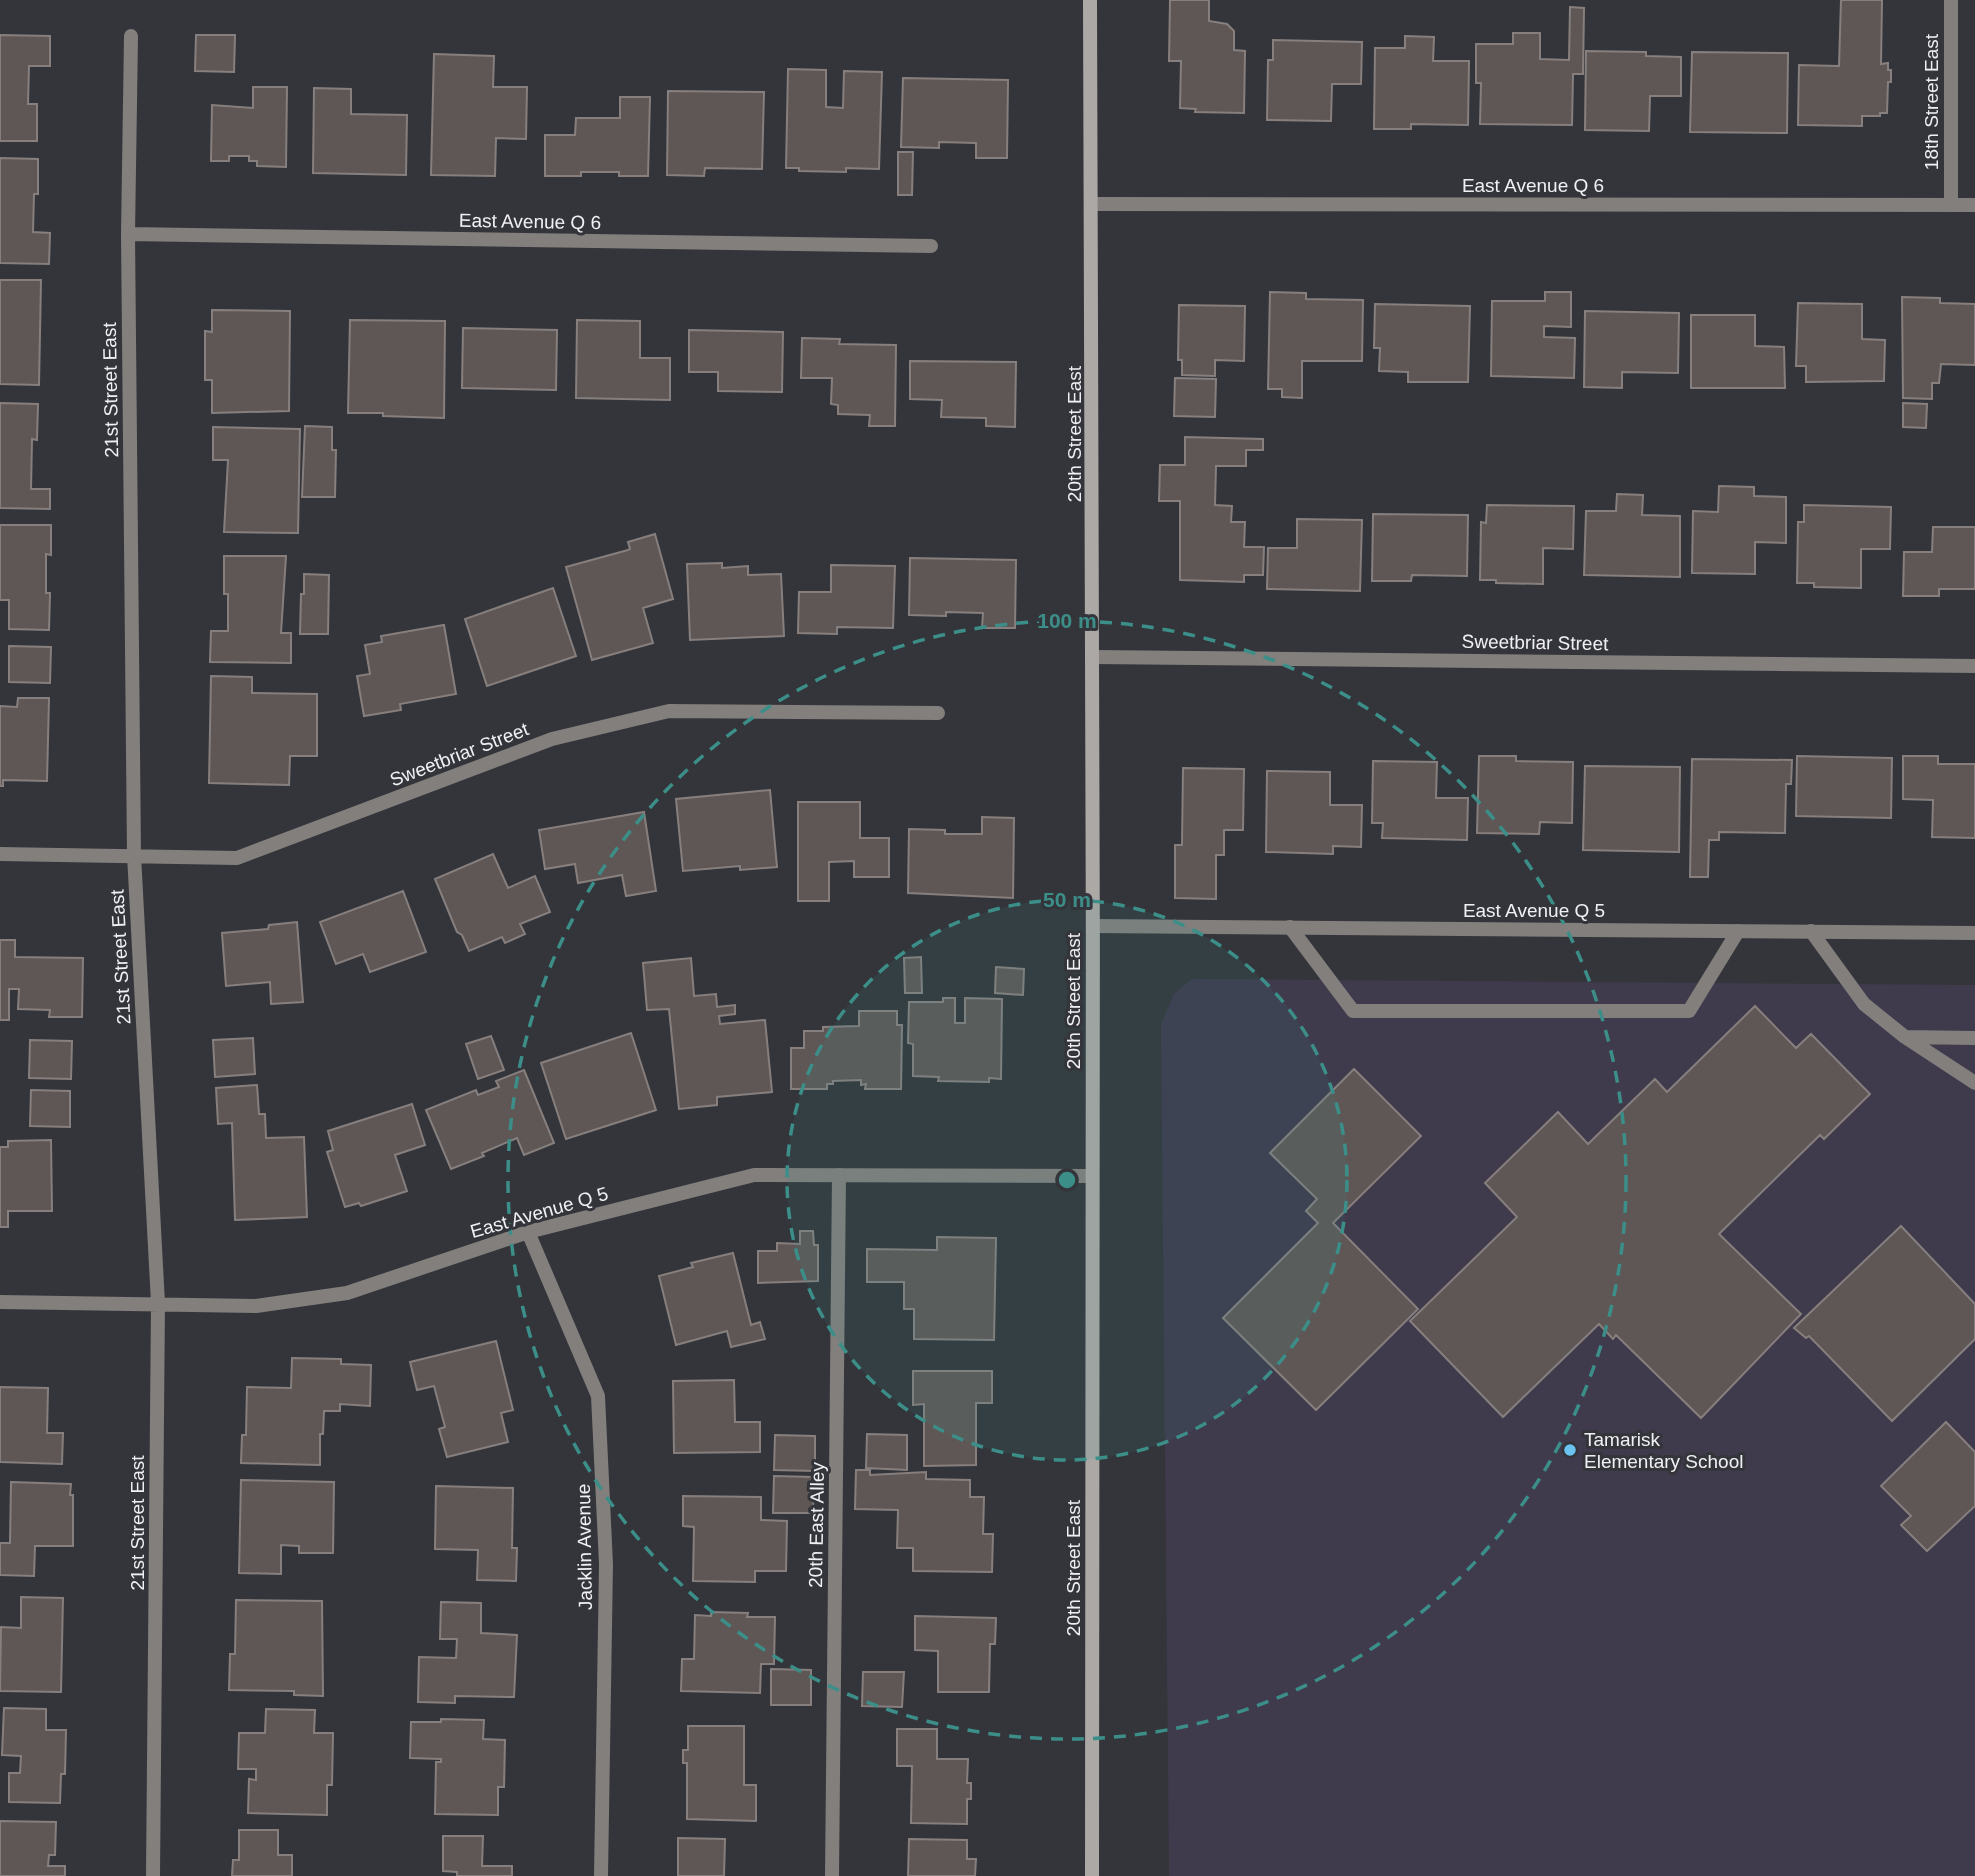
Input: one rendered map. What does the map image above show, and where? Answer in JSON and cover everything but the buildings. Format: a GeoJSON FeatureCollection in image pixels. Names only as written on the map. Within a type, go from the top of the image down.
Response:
{"type":"FeatureCollection","features":[{"type":"Feature","properties":{"kind":"street","name":"20th Street East"},"geometry":{"type":"LineString","coordinates":[[1090,0],[1094,657],[1091,1176],[1093,1876]]}},
{"type":"Feature","properties":{"kind":"street","name":"18th Street East"},"geometry":{"type":"LineString","coordinates":[[1951,0],[1951,204]]}},
{"type":"Feature","properties":{"kind":"street","name":"21st Street East"},"geometry":{"type":"LineString","coordinates":[[131,36],[128,234],[134,855],[158,1303],[153,1876]]}},
{"type":"Feature","properties":{"kind":"street","name":"East Avenue Q 6"},"geometry":{"type":"LineString","coordinates":[[1092,204],[1975,205]]}},
{"type":"Feature","properties":{"kind":"street","name":"East Avenue Q 6"},"geometry":{"type":"LineString","coordinates":[[128,234],[931,246]]}},
{"type":"Feature","properties":{"kind":"street","name":"Sweetbriar Street"},"geometry":{"type":"LineString","coordinates":[[1094,657],[1975,666]]}},
{"type":"Feature","properties":{"kind":"street","name":"Sweetbriar Street"},"geometry":{"type":"LineString","coordinates":[[0,853],[237,858],[552,740],[669,710],[938,713]]}},
{"type":"Feature","properties":{"kind":"street","name":"East Avenue Q 5"},"geometry":{"type":"LineString","coordinates":[[1093,926],[1975,933]]}},
{"type":"Feature","properties":{"kind":"street"},"geometry":{"type":"LineString","coordinates":[[1290,927],[1353,1011],[1689,1011],[1738,931]]}},
{"type":"Feature","properties":{"kind":"street"},"geometry":{"type":"LineString","coordinates":[[1811,931],[1864,1004],[1905,1037],[1975,1083]]}},
{"type":"Feature","properties":{"kind":"street"},"geometry":{"type":"LineString","coordinates":[[1905,1037],[1975,1038]]}},
{"type":"Feature","properties":{"kind":"street","name":"East Avenue Q 5"},"geometry":{"type":"LineString","coordinates":[[0,1302],[256,1306],[347,1293],[528,1232],[754,1175],[1091,1176]]}},
{"type":"Feature","properties":{"kind":"street","name":"20th East Alley"},"geometry":{"type":"LineString","coordinates":[[832,1876],[839,1175]]}},
{"type":"Feature","properties":{"kind":"street","name":"Jacklin Avenue"},"geometry":{"type":"LineString","coordinates":[[528,1232],[598,1396],[606,1564],[601,1876]]}},
{"type":"Feature","properties":{"kind":"shaded area","name":"Tamarisk Elementary School"},"geometry":{"type":"Polygon","coordinates":[[[1192,979],[1975,985],[1975,1876],[1169,1876],[1161,1024],[1174,994],[1192,979]]]}},
{"type":"Feature","properties":{"kind":"place","name":"Tamarisk Elementary School"},"geometry":{"type":"Point","coordinates":[1570,1450]}}]}
